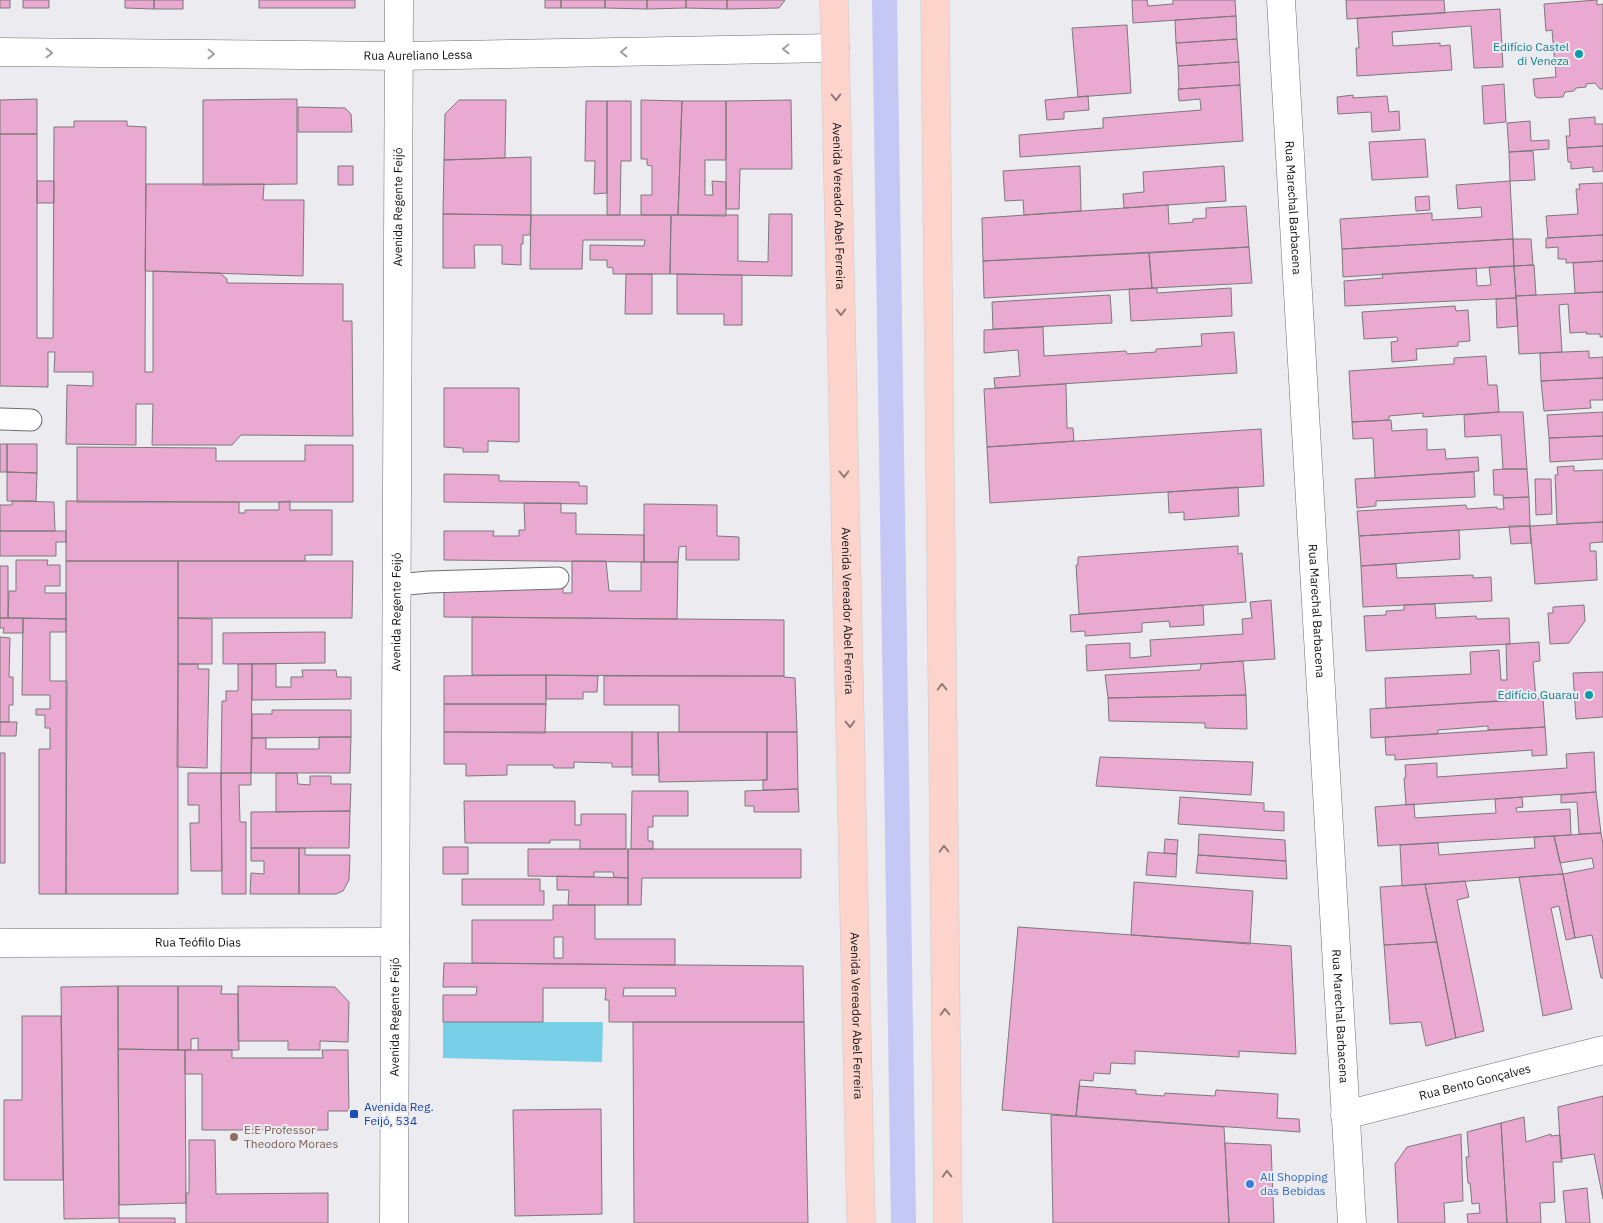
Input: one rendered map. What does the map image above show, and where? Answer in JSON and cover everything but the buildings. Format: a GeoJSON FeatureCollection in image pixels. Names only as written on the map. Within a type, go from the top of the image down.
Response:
{"type":"FeatureCollection","features":[{"type":"Feature","properties":{"kind":"main road","name":"Avenida Vereador Abel Ferreira"},"geometry":{"type":"LineString","coordinates":[[834,0],[861,1223]]}},
{"type":"Feature","properties":{"kind":"main road"},"geometry":{"type":"LineString","coordinates":[[935,0],[948,1223]]}},
{"type":"Feature","properties":{"kind":"street","name":"Avenida Regente Feijó"},"geometry":{"type":"LineString","coordinates":[[394,1223],[399,0]]}},
{"type":"Feature","properties":{"kind":"street","name":"Rua Marechal Barbacena"},"geometry":{"type":"LineString","coordinates":[[1281,0],[1352,1223]]}},
{"type":"Feature","properties":{"kind":"street","name":"Rua Aureliano Lessa"},"geometry":{"type":"LineString","coordinates":[[0,52],[399,56],[835,48]]}},
{"type":"Feature","properties":{"kind":"street","name":"Rua Teófilo Dias"},"geometry":{"type":"LineString","coordinates":[[0,943],[395,942]]}},
{"type":"Feature","properties":{"kind":"street","name":"Rua Bento Gonçalves"},"geometry":{"type":"LineString","coordinates":[[1345,1114],[1603,1050]]}},
{"type":"Feature","properties":{"kind":"lane"},"geometry":{"type":"LineString","coordinates":[[0,419],[31,420]]}},
{"type":"Feature","properties":{"kind":"lane"},"geometry":{"type":"LineString","coordinates":[[397,585],[429,582],[558,578]]}},
{"type":"Feature","properties":{"kind":"shaded area"},"geometry":{"type":"Polygon","coordinates":[[[872,0],[897,0],[916,1223],[891,1223],[872,0]]]}},
{"type":"Feature","properties":{"kind":"shaded area"},"geometry":{"type":"Polygon","coordinates":[[[443,1022],[603,1022],[602,1062],[443,1058],[443,1022]]]}},
{"type":"Feature","properties":{"kind":"place","name":"Edifício Castel di Veneza"},"geometry":{"type":"Point","coordinates":[1579,54]}},
{"type":"Feature","properties":{"kind":"place","name":"Edifício Guarau"},"geometry":{"type":"Point","coordinates":[1589,695]}},
{"type":"Feature","properties":{"kind":"place","name":"Avenida Reg. Feijó, 534"},"geometry":{"type":"Point","coordinates":[354,1114]}},
{"type":"Feature","properties":{"kind":"place","name":"E.E Professor Theodoro Moraes"},"geometry":{"type":"Point","coordinates":[234,1137]}},
{"type":"Feature","properties":{"kind":"place","name":"All Shopping das Bebidas"},"geometry":{"type":"Point","coordinates":[1250,1184]}}]}
